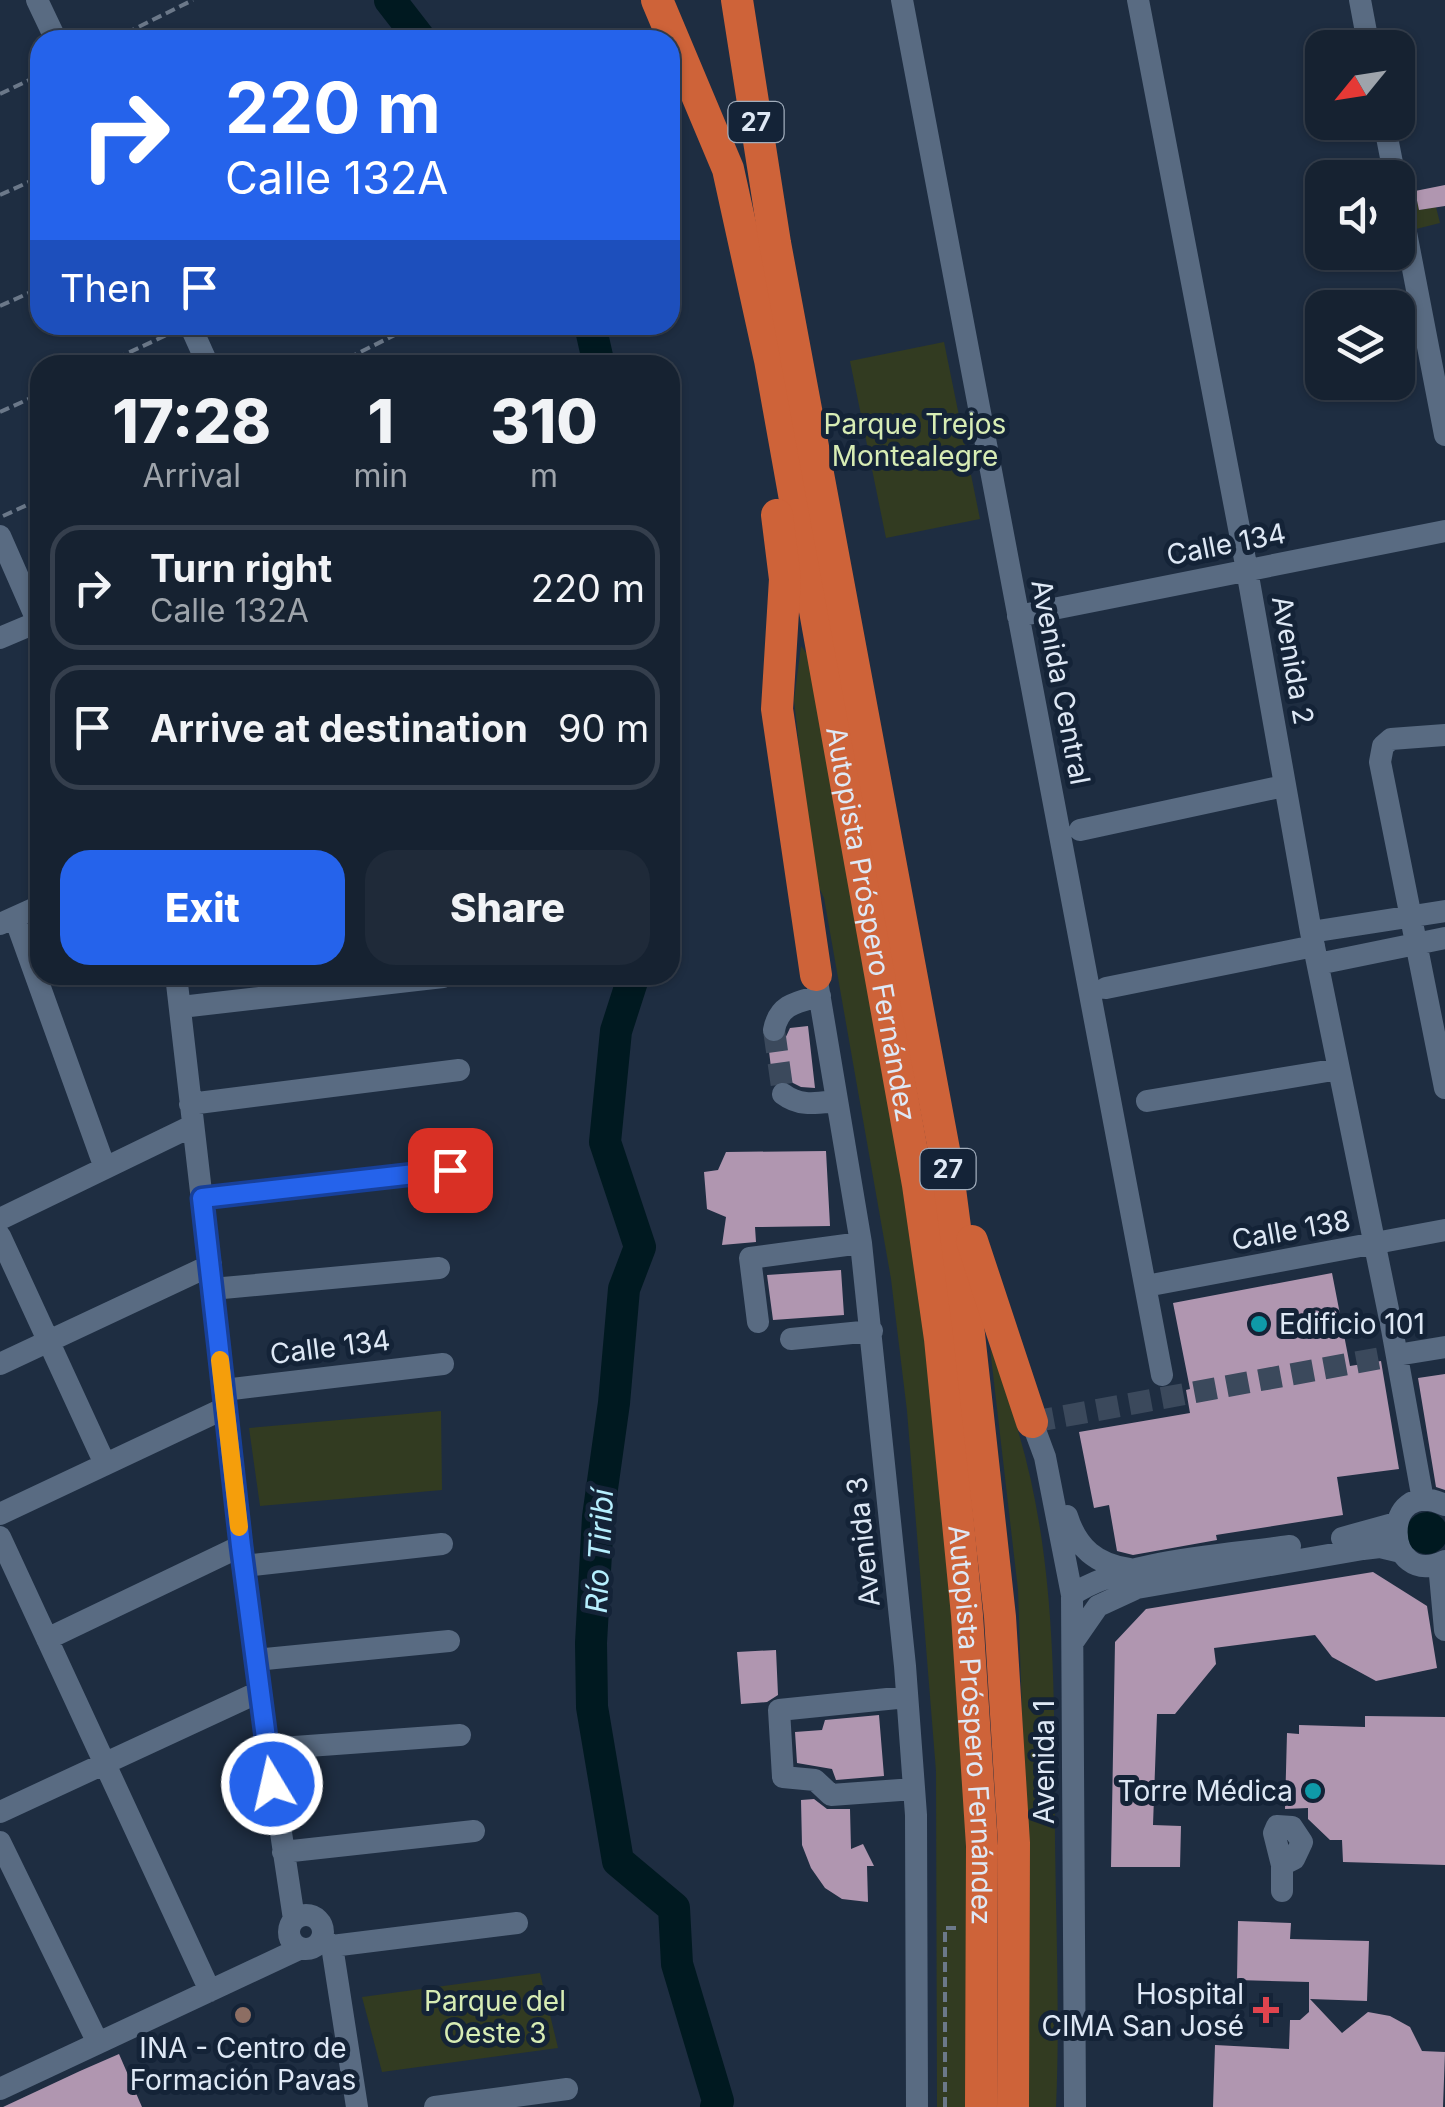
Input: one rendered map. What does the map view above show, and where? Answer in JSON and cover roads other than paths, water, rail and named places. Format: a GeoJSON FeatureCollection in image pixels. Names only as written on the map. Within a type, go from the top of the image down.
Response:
{"type":"FeatureCollection","features":[{"type":"Feature","properties":{"kind":"highway","name":"Autopista Próspero Fernández"},"geometry":{"type":"LineString","coordinates":[[657,0],[670,30]]}},
{"type":"Feature","properties":{"kind":"highway","name":"Autopista Próspero Fernández"},"geometry":{"type":"LineString","coordinates":[[737,0],[775,243],[948,1166],[1000,1617],[1014,1842],[1014,2107]]}},
{"type":"Feature","properties":{"kind":"highway","name":"Autopista Próspero Fernández"},"geometry":{"type":"LineString","coordinates":[[680,55],[728,169],[770,360],[918,1186],[940,1339],[967,1615],[982,1846],[982,2107]]}},
{"type":"Feature","properties":{"kind":"highway"},"geometry":{"type":"LineString","coordinates":[[770,360],[774,484],[785,579],[778,709],[818,986]]}},
{"type":"Feature","properties":{"kind":"highway"},"geometry":{"type":"LineString","coordinates":[[948,1166],[1032,1422]]}},
{"type":"Feature","properties":{"kind":"street"},"geometry":{"type":"LineString","coordinates":[[37,0],[51,30]]}},
{"type":"Feature","properties":{"kind":"street","name":"Avenida Central"},"geometry":{"type":"LineString","coordinates":[[902,0],[1162,1375]]}},
{"type":"Feature","properties":{"kind":"street","name":"Avenida 2"},"geometry":{"type":"LineString","coordinates":[[1138,0],[1339,1069],[1397,1355],[1434,1502]]}},
{"type":"Feature","properties":{"kind":"street"},"geometry":{"type":"LineString","coordinates":[[1360,0],[1366,30]]}},
{"type":"Feature","properties":{"kind":"street"},"geometry":{"type":"LineString","coordinates":[[1413,270],[1445,435]]}},
{"type":"Feature","properties":{"kind":"street","name":"Calle 134"},"geometry":{"type":"LineString","coordinates":[[1018,616],[1445,531]]}},
{"type":"Feature","properties":{"kind":"street"},"geometry":{"type":"LineString","coordinates":[[0,536],[30,603]]}},
{"type":"Feature","properties":{"kind":"street"},"geometry":{"type":"LineString","coordinates":[[0,638],[30,626]]}},
{"type":"Feature","properties":{"kind":"street"},"geometry":{"type":"LineString","coordinates":[[1445,735],[1391,739],[1383,746],[1380,762],[1445,1088]]}},
{"type":"Feature","properties":{"kind":"street"},"geometry":{"type":"LineString","coordinates":[[1080,830],[1284,786]]}},
{"type":"Feature","properties":{"kind":"street"},"geometry":{"type":"LineString","coordinates":[[1106,988],[1315,947],[1411,914],[1445,911]]}},
{"type":"Feature","properties":{"kind":"street"},"geometry":{"type":"LineString","coordinates":[[8,921],[30,977]]}},
{"type":"Feature","properties":{"kind":"street"},"geometry":{"type":"LineString","coordinates":[[1315,947],[1416,944],[1445,938]]}},
{"type":"Feature","properties":{"kind":"street"},"geometry":{"type":"LineString","coordinates":[[33,985],[105,1168]]}},
{"type":"Feature","properties":{"kind":"street"},"geometry":{"type":"LineString","coordinates":[[178,985],[242,1556],[294,1919],[288,1935],[299,1948]]}},
{"type":"Feature","properties":{"kind":"street"},"geometry":{"type":"LineString","coordinates":[[181,1007],[373,985]]}},
{"type":"Feature","properties":{"kind":"street"},"geometry":{"type":"LineString","coordinates":[[774,1030],[776,1016],[818,986]]}},
{"type":"Feature","properties":{"kind":"street","name":"Avenida 3"},"geometry":{"type":"LineString","coordinates":[[818,986],[861,1243],[907,1697],[914,1789],[917,2107]]}},
{"type":"Feature","properties":{"kind":"street"},"geometry":{"type":"LineString","coordinates":[[1147,1101],[1339,1069]]}},
{"type":"Feature","properties":{"kind":"street"},"geometry":{"type":"LineString","coordinates":[[0,1219],[105,1168],[191,1115],[459,1070]]}},
{"type":"Feature","properties":{"kind":"street"},"geometry":{"type":"LineString","coordinates":[[784,1094],[794,1102],[808,1104],[837,1101]]}},
{"type":"Feature","properties":{"kind":"street"},"geometry":{"type":"LineString","coordinates":[[202,1198],[450,1170]]}},
{"type":"Feature","properties":{"kind":"street","name":"Calle 138"},"geometry":{"type":"LineString","coordinates":[[1146,1286],[1445,1230]]}},
{"type":"Feature","properties":{"kind":"street"},"geometry":{"type":"LineString","coordinates":[[0,1236],[105,1464]]}},
{"type":"Feature","properties":{"kind":"street"},"geometry":{"type":"LineString","coordinates":[[758,1322],[750,1258],[861,1243]]}},
{"type":"Feature","properties":{"kind":"street"},"geometry":{"type":"LineString","coordinates":[[0,1364],[212,1277],[439,1268]]}},
{"type":"Feature","properties":{"kind":"street"},"geometry":{"type":"LineString","coordinates":[[791,1340],[872,1331]]}},
{"type":"Feature","properties":{"kind":"street"},"geometry":{"type":"LineString","coordinates":[[1397,1355],[1445,1347]]}},
{"type":"Feature","properties":{"kind":"street","name":"Calle 134"},"geometry":{"type":"LineString","coordinates":[[0,1514],[105,1464],[224,1399],[443,1364]]}},
{"type":"Feature","properties":{"kind":"street","name":"Avenida 1"},"geometry":{"type":"LineString","coordinates":[[1032,1422],[1045,1457],[1072,1595],[1075,2107]]}},
{"type":"Feature","properties":{"kind":"street"},"geometry":{"type":"LineString","coordinates":[[1045,1457],[1073,1534],[1086,1552],[1100,1562],[1135,1569]]}},
{"type":"Feature","properties":{"kind":"street"},"geometry":{"type":"LineString","coordinates":[[1401,1552],[1396,1523],[1406,1508],[1434,1502]]}},
{"type":"Feature","properties":{"kind":"street"},"geometry":{"type":"LineString","coordinates":[[1072,1595],[1102,1578],[1135,1569],[1358,1536],[1396,1523]]}},
{"type":"Feature","properties":{"kind":"street"},"geometry":{"type":"LineString","coordinates":[[0,1536],[210,1991]]}},
{"type":"Feature","properties":{"kind":"street"},"geometry":{"type":"LineString","coordinates":[[48,1639],[242,1556],[442,1544]]}},
{"type":"Feature","properties":{"kind":"street"},"geometry":{"type":"LineString","coordinates":[[1073,1642],[1098,1606],[1137,1588],[1380,1548],[1401,1552],[1418,1564],[1442,1562],[1445,1630]]}},
{"type":"Feature","properties":{"kind":"street"},"geometry":{"type":"LineString","coordinates":[[255,1660],[449,1642]]}},
{"type":"Feature","properties":{"kind":"street"},"geometry":{"type":"LineString","coordinates":[[0,1812],[259,1692]]}},
{"type":"Feature","properties":{"kind":"street"},"geometry":{"type":"LineString","coordinates":[[907,1697],[779,1710],[783,1777],[815,1780],[831,1795],[914,1789]]}},
{"type":"Feature","properties":{"kind":"street"},"geometry":{"type":"LineString","coordinates":[[267,1749],[460,1735]]}},
{"type":"Feature","properties":{"kind":"street"},"geometry":{"type":"LineString","coordinates":[[283,1852],[474,1831]]}},
{"type":"Feature","properties":{"kind":"street"},"geometry":{"type":"LineString","coordinates":[[0,1842],[98,2043]]}},
{"type":"Feature","properties":{"kind":"street"},"geometry":{"type":"LineString","coordinates":[[1282,1865],[1282,1891]]}},
{"type":"Feature","properties":{"kind":"street"},"geometry":{"type":"LineString","coordinates":[[294,1919],[305,1914],[316,1918],[323,1927],[357,2107]]}},
{"type":"Feature","properties":{"kind":"street"},"geometry":{"type":"LineString","coordinates":[[0,2089],[299,1948],[517,1923]]}},
{"type":"Feature","properties":{"kind":"street"},"geometry":{"type":"LineString","coordinates":[[434,2107],[567,2089]]}},
{"type":"Feature","properties":{"kind":"water"},"geometry":{"type":"Polygon","coordinates":[[[1427,1512],[1446,1524],[1446,1542],[1442,1548],[1427,1554],[1412,1548],[1406,1533],[1412,1518],[1427,1512]]]}},
{"type":"Feature","properties":{"kind":"waterway","name":"Río Tiribí"},"geometry":{"type":"LineString","coordinates":[[390,0],[413,30]]}},
{"type":"Feature","properties":{"kind":"waterway","name":"Río Tiribí"},"geometry":{"type":"LineString","coordinates":[[592,335],[597,355]]}},
{"type":"Feature","properties":{"kind":"waterway","name":"Río Tiribí"},"geometry":{"type":"LineString","coordinates":[[631,985],[616,1031],[605,1142],[640,1247],[624,1289],[598,1517],[591,1643],[592,1707],[618,1861],[674,1908],[677,1964],[718,2101],[716,2107]]}},
{"type":"Feature","properties":{"kind":"tunnel"},"geometry":{"type":"LineString","coordinates":[[774,1030],[783,1094]]}},
{"type":"Feature","properties":{"kind":"tunnel"},"geometry":{"type":"LineString","coordinates":[[1032,1422],[1397,1355]]}},
{"type":"Feature","properties":{"kind":"place","name":"Edificio 101"},"geometry":{"type":"Point","coordinates":[1259,1324]}},
{"type":"Feature","properties":{"kind":"place","name":"Torre Médica"},"geometry":{"type":"Point","coordinates":[1313,1791]}},
{"type":"Feature","properties":{"kind":"place","name":"Hospital CIMA San José"},"geometry":{"type":"Point","coordinates":[1266,2010]}},
{"type":"Feature","properties":{"kind":"place","name":"INA - Centro de Formación Pavas"},"geometry":{"type":"Point","coordinates":[243,2015]}},
{"type":"Feature","properties":{"kind":"park label","name":"Parque Trejos Montealegre"},"geometry":{"type":"Point","coordinates":[915,440]}},
{"type":"Feature","properties":{"kind":"park label","name":"Parque del Oeste 3"},"geometry":{"type":"Point","coordinates":[495,2017]}}]}
